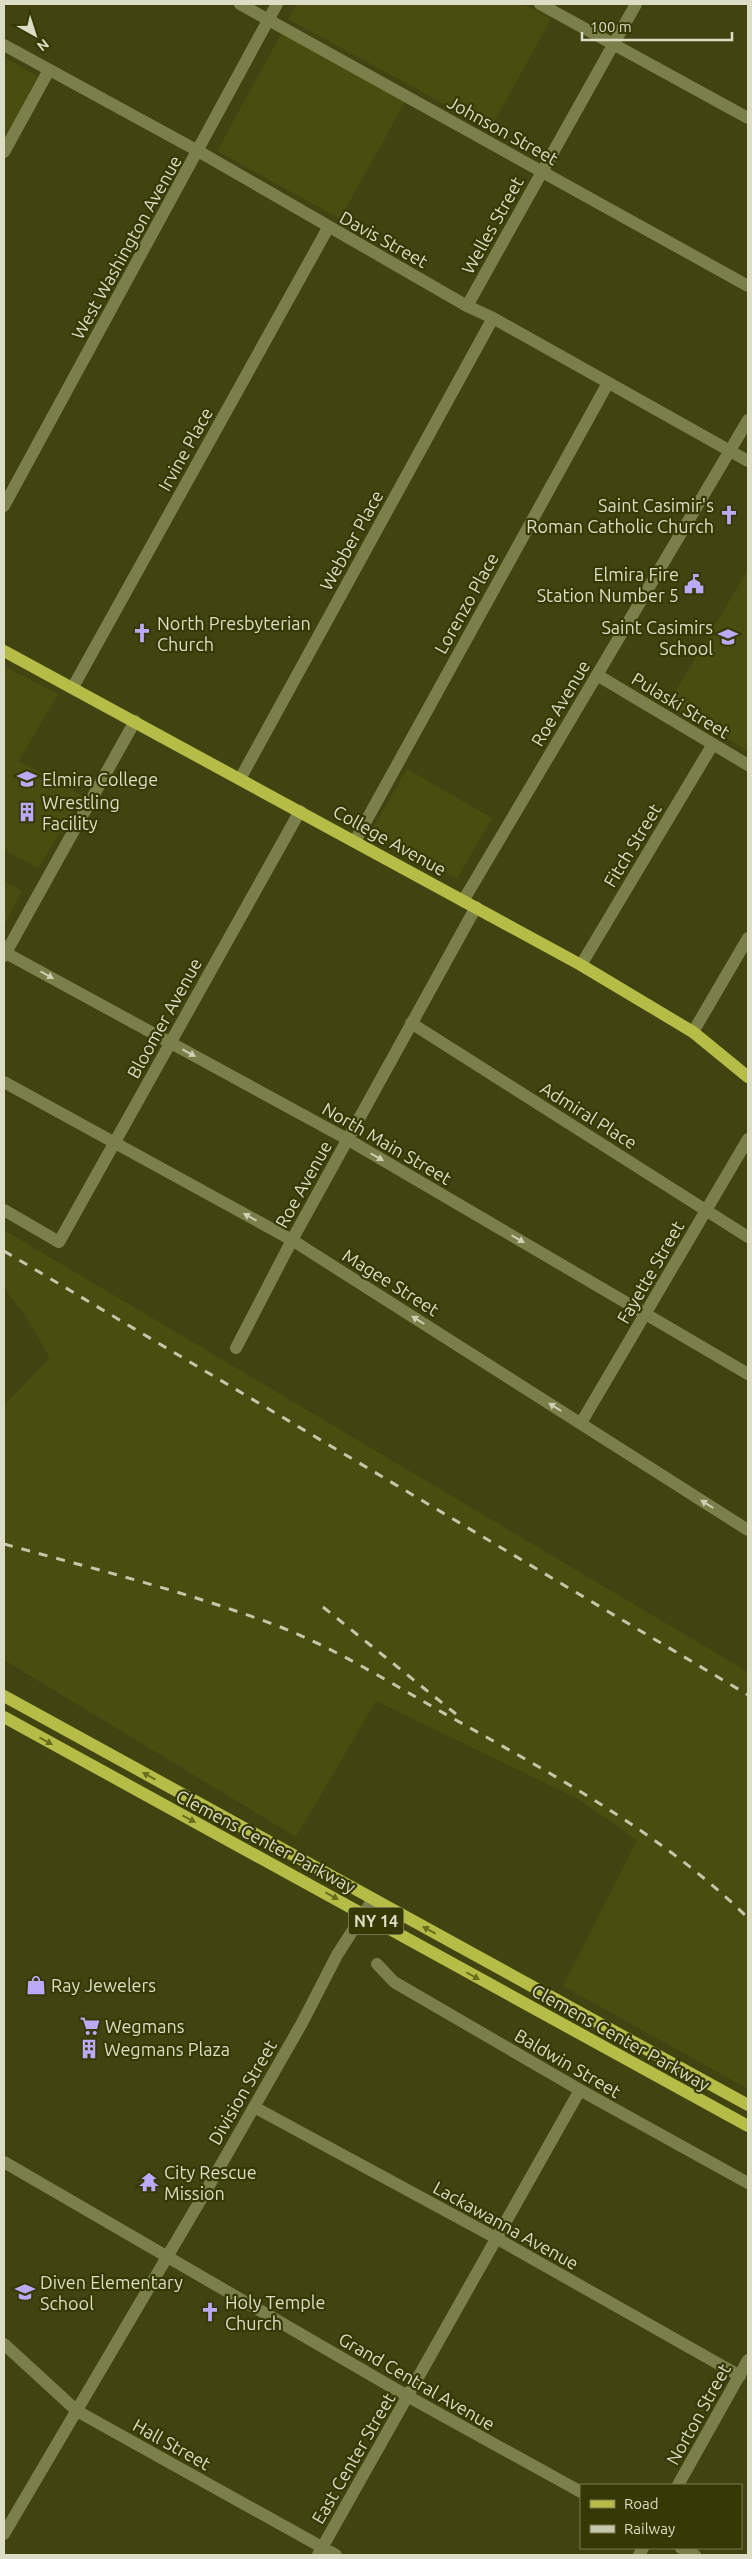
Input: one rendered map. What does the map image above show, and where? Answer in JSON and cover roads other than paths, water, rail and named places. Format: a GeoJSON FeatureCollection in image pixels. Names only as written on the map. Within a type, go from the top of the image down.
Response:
{"type":"FeatureCollection","features":[{"type":"Feature","properties":{"kind":"main road","name":"College Avenue"},"geometry":{"type":"LineString","coordinates":[[4,650],[581,965],[693,1032],[748,1077]]}},
{"type":"Feature","properties":{"kind":"main road","name":"Clemens Center Parkway"},"geometry":{"type":"LineString","coordinates":[[4,1696],[748,2105]]}},
{"type":"Feature","properties":{"kind":"main road","name":"Clemens Center Parkway"},"geometry":{"type":"LineString","coordinates":[[4,1717],[748,2126]]}},
{"type":"Feature","properties":{"kind":"street","name":"Johnson Street"},"geometry":{"type":"LineString","coordinates":[[240,4],[748,286]]}},
{"type":"Feature","properties":{"kind":"street","name":"West Washington Avenue"},"geometry":{"type":"LineString","coordinates":[[4,506],[277,4]]}},
{"type":"Feature","properties":{"kind":"street"},"geometry":{"type":"LineString","coordinates":[[540,4],[748,118]]}},
{"type":"Feature","properties":{"kind":"street","name":"Welles Street"},"geometry":{"type":"LineString","coordinates":[[467,306],[636,4]]}},
{"type":"Feature","properties":{"kind":"street","name":"Davis Street"},"geometry":{"type":"LineString","coordinates":[[4,45],[198,151],[328,228],[748,461]]}},
{"type":"Feature","properties":{"kind":"street"},"geometry":{"type":"LineString","coordinates":[[4,152],[49,70]]}},
{"type":"Feature","properties":{"kind":"street","name":"Irvine Place"},"geometry":{"type":"LineString","coordinates":[[73,687],[328,228]]}},
{"type":"Feature","properties":{"kind":"street","name":"Webber Place"},"geometry":{"type":"LineString","coordinates":[[240,779],[493,318]]}},
{"type":"Feature","properties":{"kind":"street","name":"Lorenzo Place"},"geometry":{"type":"LineString","coordinates":[[355,841],[608,382]]}},
{"type":"Feature","properties":{"kind":"street","name":"Roe Avenue"},"geometry":{"type":"LineString","coordinates":[[463,901],[748,420]]}},
{"type":"Feature","properties":{"kind":"street","name":"Pulaski Street"},"geometry":{"type":"LineString","coordinates":[[597,676],[748,764]]}},
{"type":"Feature","properties":{"kind":"street"},"geometry":{"type":"LineString","coordinates":[[4,954],[135,721]]}},
{"type":"Feature","properties":{"kind":"street","name":"Fitch Street"},"geometry":{"type":"LineString","coordinates":[[581,965],[714,744]]}},
{"type":"Feature","properties":{"kind":"street","name":"Bloomer Avenue"},"geometry":{"type":"LineString","coordinates":[[4,1210],[59,1242],[300,811]]}},
{"type":"Feature","properties":{"kind":"street","name":"Roe Avenue"},"geometry":{"type":"LineString","coordinates":[[236,1348],[292,1240],[476,907]]}},
{"type":"Feature","properties":{"kind":"street"},"geometry":{"type":"LineString","coordinates":[[693,1032],[748,938]]}},
{"type":"Feature","properties":{"kind":"street","name":"North Main Street"},"geometry":{"type":"LineString","coordinates":[[4,954],[347,1139],[748,1374]]}},
{"type":"Feature","properties":{"kind":"street","name":"Admiral Place"},"geometry":{"type":"LineString","coordinates":[[411,1023],[748,1237]]}},
{"type":"Feature","properties":{"kind":"street","name":"Magee Street"},"geometry":{"type":"LineString","coordinates":[[4,1082],[292,1240],[748,1530]]}},
{"type":"Feature","properties":{"kind":"street","name":"Fayette Street"},"geometry":{"type":"LineString","coordinates":[[581,1423],[748,1139]]}},
{"type":"Feature","properties":{"kind":"street","name":"Division Street"},"geometry":{"type":"LineString","coordinates":[[4,2534],[167,2258],[362,1913],[373,1899]]}},
{"type":"Feature","properties":{"kind":"street","name":"Baldwin Street"},"geometry":{"type":"LineString","coordinates":[[377,1964],[394,1982],[580,2090],[748,2183]]}},
{"type":"Feature","properties":{"kind":"street","name":"East Center Street"},"geometry":{"type":"LineString","coordinates":[[320,2551],[409,2397],[580,2090]]}},
{"type":"Feature","properties":{"kind":"street","name":"Lackawanna Avenue"},"geometry":{"type":"LineString","coordinates":[[254,2107],[496,2238],[740,2376]]}},
{"type":"Feature","properties":{"kind":"street","name":"Grand Central Avenue"},"geometry":{"type":"LineString","coordinates":[[4,2162],[409,2397],[580,2491]]}},
{"type":"Feature","properties":{"kind":"street","name":"Hall Street"},"geometry":{"type":"LineString","coordinates":[[4,2344],[77,2412],[320,2551],[336,2555]]}},
{"type":"Feature","properties":{"kind":"street","name":"Norton Street"},"geometry":{"type":"LineString","coordinates":[[679,2484],[748,2360]]}},
{"type":"Feature","properties":{"kind":"street"},"geometry":{"type":"LineString","coordinates":[[683,2549],[695,2555]]}},
{"type":"Feature","properties":{"kind":"railway"},"geometry":{"type":"LineString","coordinates":[[4,1251],[748,1695]]}},
{"type":"Feature","properties":{"kind":"railway"},"geometry":{"type":"LineString","coordinates":[[4,1544],[145,1583],[249,1615],[325,1647],[526,1760],[605,1807],[679,1859],[715,1887],[748,1918]]}},
{"type":"Feature","properties":{"kind":"railway"},"geometry":{"type":"LineString","coordinates":[[323,1607],[456,1714]]}},
{"type":"Feature","properties":{"kind":"place","name":"Saint Casimir's Roman Catholic Church"},"geometry":{"type":"Point","coordinates":[729,515]}},
{"type":"Feature","properties":{"kind":"place","name":"Elmira Fire Station Number 5"},"geometry":{"type":"Point","coordinates":[694,584]}},
{"type":"Feature","properties":{"kind":"place","name":"North Presbyterian Church"},"geometry":{"type":"Point","coordinates":[142,633]}},
{"type":"Feature","properties":{"kind":"place","name":"Saint Casimirs School"},"geometry":{"type":"Point","coordinates":[728,637]}},
{"type":"Feature","properties":{"kind":"place","name":"Elmira College"},"geometry":{"type":"Point","coordinates":[27,779]}},
{"type":"Feature","properties":{"kind":"place","name":"Wrestling Facility"},"geometry":{"type":"Point","coordinates":[27,812]}},
{"type":"Feature","properties":{"kind":"place","name":"Ray Jewelers"},"geometry":{"type":"Point","coordinates":[36,1985]}},
{"type":"Feature","properties":{"kind":"place","name":"Wegmans"},"geometry":{"type":"Point","coordinates":[90,2026]}},
{"type":"Feature","properties":{"kind":"place","name":"Wegmans Plaza"},"geometry":{"type":"Point","coordinates":[89,2049]}},
{"type":"Feature","properties":{"kind":"place","name":"City Rescue Mission"},"geometry":{"type":"Point","coordinates":[149,2182]}},
{"type":"Feature","properties":{"kind":"place","name":"Diven Elementary School"},"geometry":{"type":"Point","coordinates":[25,2292]}},
{"type":"Feature","properties":{"kind":"place","name":"Holy Temple Church"},"geometry":{"type":"Point","coordinates":[210,2312]}}]}
